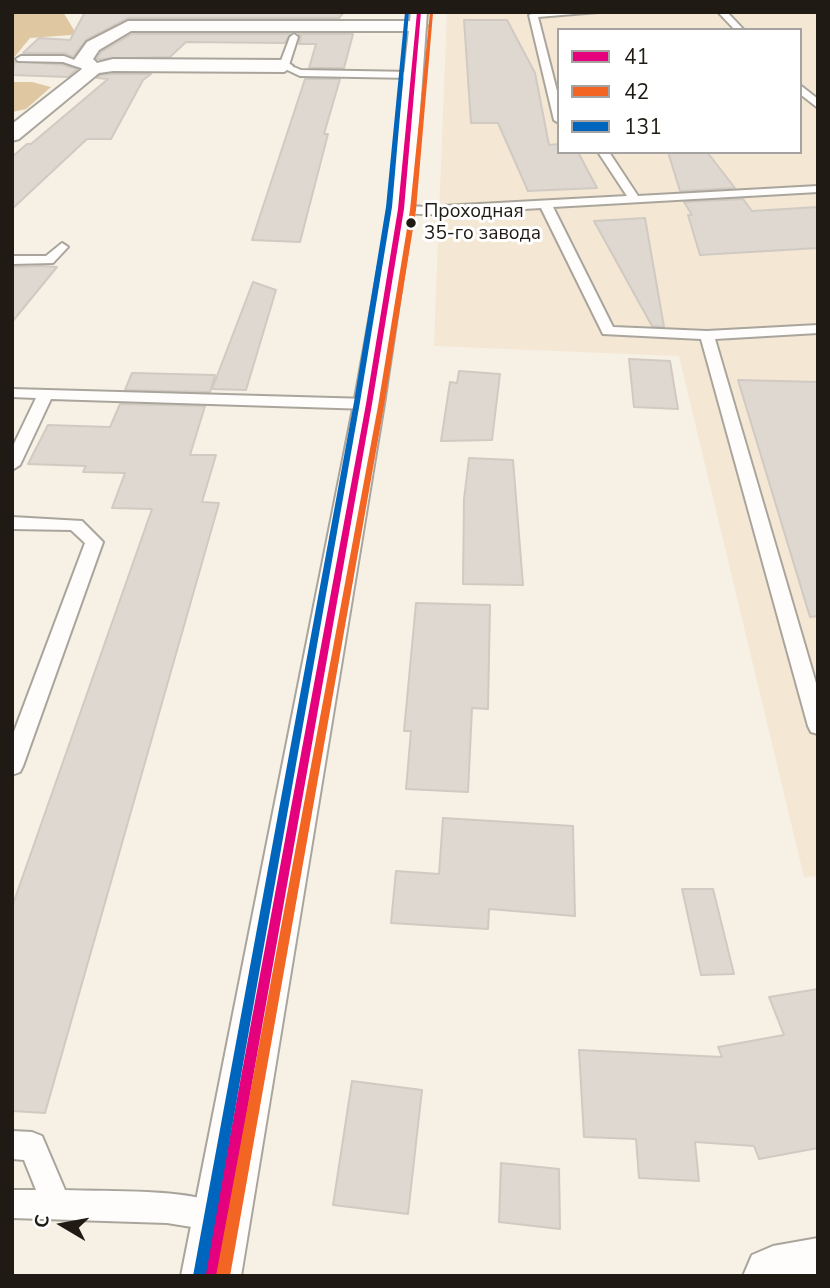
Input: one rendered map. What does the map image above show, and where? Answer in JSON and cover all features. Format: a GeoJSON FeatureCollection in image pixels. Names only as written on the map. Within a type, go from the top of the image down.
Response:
{"type":"FeatureCollection","features":[{"type":"Feature","properties":{"kind":"main road"},"geometry":{"type":"LineString","coordinates":[[93,69],[83,60],[93,46],[128,26],[419,19],[401,209],[369,404],[211,1276]]}},
{"type":"Feature","properties":{"kind":"main road"},"geometry":{"type":"LineString","coordinates":[[12,135],[93,69],[113,65],[284,66]]}},
{"type":"Feature","properties":{"kind":"main road"},"geometry":{"type":"LineString","coordinates":[[773,1276],[818,1268]]}},
{"type":"Feature","properties":{"kind":"lane"},"geometry":{"type":"LineString","coordinates":[[557,112],[533,15],[594,12]]}},
{"type":"Feature","properties":{"kind":"lane"},"geometry":{"type":"LineString","coordinates":[[722,12],[738,28]]}},
{"type":"Feature","properties":{"kind":"lane"},"geometry":{"type":"LineString","coordinates":[[294,37],[284,66],[300,73],[413,75]]}},
{"type":"Feature","properties":{"kind":"lane"},"geometry":{"type":"LineString","coordinates":[[21,59],[64,59],[93,69]]}},
{"type":"Feature","properties":{"kind":"lane"},"geometry":{"type":"LineString","coordinates":[[802,90],[818,104]]}},
{"type":"Feature","properties":{"kind":"lane"},"geometry":{"type":"LineString","coordinates":[[604,154],[635,199]]}},
{"type":"Feature","properties":{"kind":"lane"},"geometry":{"type":"LineString","coordinates":[[401,209],[424,211],[818,189]]}},
{"type":"Feature","properties":{"kind":"lane"},"geometry":{"type":"LineString","coordinates":[[545,204],[608,331],[706,335],[818,329]]}},
{"type":"Feature","properties":{"kind":"lane"},"geometry":{"type":"LineString","coordinates":[[12,260],[49,260],[62,247]]}},
{"type":"Feature","properties":{"kind":"lane"},"geometry":{"type":"LineString","coordinates":[[706,335],[818,726]]}},
{"type":"Feature","properties":{"kind":"lane"},"geometry":{"type":"LineString","coordinates":[[12,393],[369,404]]}},
{"type":"Feature","properties":{"kind":"lane"},"geometry":{"type":"LineString","coordinates":[[12,464],[45,395]]}},
{"type":"Feature","properties":{"kind":"lane"},"geometry":{"type":"LineString","coordinates":[[12,523],[76,525],[94,542],[12,766]]}},
{"type":"Feature","properties":{"kind":"lane"},"geometry":{"type":"LineString","coordinates":[[12,1145],[32,1146],[56,1204]]}},
{"type":"Feature","properties":{"kind":"lane"},"geometry":{"type":"LineString","coordinates":[[12,1204],[167,1209],[222,1216]]}},
{"type":"Feature","properties":{"kind":"shaded area"},"geometry":{"type":"Polygon","coordinates":[[[12,12],[63,12],[74,30],[98,33],[30,38],[12,60],[12,12]]]}},
{"type":"Feature","properties":{"kind":"shaded area"},"geometry":{"type":"Polygon","coordinates":[[[447,12],[818,12],[818,876],[804,877],[679,356],[434,346],[438,240],[434,239],[434,216],[439,216],[447,12]]]}},
{"type":"Feature","properties":{"kind":"shaded area"},"geometry":{"type":"Polygon","coordinates":[[[12,82],[32,82],[51,87],[26,109],[12,112],[12,82]]]}},
{"type":"Feature","properties":{"kind":"building"},"geometry":{"type":"Polygon","coordinates":[[[85,12],[344,12],[339,18],[128,18],[86,40],[73,57],[64,53],[23,53],[39,38],[70,40],[85,12]]]}},
{"type":"Feature","properties":{"kind":"building"},"geometry":{"type":"Polygon","coordinates":[[[464,20],[507,20],[535,73],[549,145],[557,144],[557,154],[579,154],[597,188],[528,191],[498,123],[471,123],[464,20]]]}},
{"type":"Feature","properties":{"kind":"building"},"geometry":{"type":"Polygon","coordinates":[[[132,34],[290,34],[285,43],[186,42],[170,57],[96,59],[101,52],[132,34]]]}},
{"type":"Feature","properties":{"kind":"building"},"geometry":{"type":"Polygon","coordinates":[[[298,34],[353,34],[344,68],[309,68],[316,44],[299,44],[301,36],[298,34]]]}},
{"type":"Feature","properties":{"kind":"building"},"geometry":{"type":"Polygon","coordinates":[[[15,61],[63,65],[77,69],[68,77],[12,75],[15,61]]]}},
{"type":"Feature","properties":{"kind":"building"},"geometry":{"type":"Polygon","coordinates":[[[151,74],[143,80],[111,139],[87,139],[12,209],[12,157],[108,79],[97,78],[100,75],[151,74]]]}},
{"type":"Feature","properties":{"kind":"building"},"geometry":{"type":"Polygon","coordinates":[[[305,79],[340,79],[324,134],[328,134],[300,242],[252,240],[305,79]]]}},
{"type":"Feature","properties":{"kind":"building"},"geometry":{"type":"Polygon","coordinates":[[[669,154],[709,154],[735,188],[680,191],[669,154]]]}},
{"type":"Feature","properties":{"kind":"building"},"geometry":{"type":"Polygon","coordinates":[[[743,199],[752,211],[818,207],[818,248],[700,255],[688,215],[692,215],[684,202],[743,199]]]}},
{"type":"Feature","properties":{"kind":"building"},"geometry":{"type":"Polygon","coordinates":[[[645,218],[664,327],[652,326],[594,221],[645,218]]]}},
{"type":"Feature","properties":{"kind":"building"},"geometry":{"type":"Polygon","coordinates":[[[12,267],[57,267],[12,322],[12,267]]]}},
{"type":"Feature","properties":{"kind":"building"},"geometry":{"type":"Polygon","coordinates":[[[253,282],[276,290],[246,390],[212,389],[253,282]]]}},
{"type":"Feature","properties":{"kind":"building"},"geometry":{"type":"Polygon","coordinates":[[[629,359],[670,361],[678,409],[634,407],[629,359]]]}},
{"type":"Feature","properties":{"kind":"building"},"geometry":{"type":"Polygon","coordinates":[[[459,371],[500,374],[492,440],[441,441],[450,382],[457,383],[459,371]]]}},
{"type":"Feature","properties":{"kind":"building"},"geometry":{"type":"Polygon","coordinates":[[[132,373],[215,375],[210,392],[125,390],[132,373]]]}},
{"type":"Feature","properties":{"kind":"building"},"geometry":{"type":"Polygon","coordinates":[[[738,380],[818,382],[818,616],[810,617],[738,380]]]}},
{"type":"Feature","properties":{"kind":"building"},"geometry":{"type":"Polygon","coordinates":[[[120,404],[205,406],[190,455],[216,455],[202,502],[219,503],[45,1113],[12,1111],[12,907],[152,509],[112,508],[125,473],[83,472],[86,466],[28,464],[48,425],[110,427],[120,404]]]}},
{"type":"Feature","properties":{"kind":"building"},"geometry":{"type":"Polygon","coordinates":[[[469,458],[513,460],[523,585],[463,584],[464,499],[469,458]]]}},
{"type":"Feature","properties":{"kind":"building"},"geometry":{"type":"Polygon","coordinates":[[[416,603],[490,605],[488,709],[472,708],[468,792],[406,789],[411,731],[404,731],[416,603]]]}},
{"type":"Feature","properties":{"kind":"building"},"geometry":{"type":"Polygon","coordinates":[[[443,818],[573,826],[575,916],[489,909],[488,929],[391,923],[396,871],[439,874],[443,818]]]}},
{"type":"Feature","properties":{"kind":"building"},"geometry":{"type":"Polygon","coordinates":[[[682,889],[713,889],[734,974],[701,975],[682,889]]]}},
{"type":"Feature","properties":{"kind":"building"},"geometry":{"type":"Polygon","coordinates":[[[818,989],[818,1148],[759,1159],[754,1146],[695,1142],[699,1181],[639,1178],[636,1139],[584,1137],[579,1050],[722,1057],[718,1047],[784,1035],[769,997],[818,989]]]}},
{"type":"Feature","properties":{"kind":"building"},"geometry":{"type":"Polygon","coordinates":[[[352,1081],[422,1090],[408,1214],[333,1205],[352,1081]]]}},
{"type":"Feature","properties":{"kind":"building"},"geometry":{"type":"Polygon","coordinates":[[[501,1163],[559,1169],[560,1229],[499,1222],[501,1163]]]}},
{"type":"Feature","properties":{"kind":"transit line","name":"131"},"geometry":{"type":"LineString","coordinates":[[199,1274],[357,402],[389,207],[407,12]]}},
{"type":"Feature","properties":{"kind":"transit line","name":"41"},"geometry":{"type":"LineString","coordinates":[[211,1276],[369,404],[401,209],[419,12]]}},
{"type":"Feature","properties":{"kind":"transit line","name":"42"},"geometry":{"type":"LineString","coordinates":[[223,1276],[381,406],[413,210],[431,13]]}},
{"type":"Feature","properties":{"kind":"place","name":"Проходная 35-го завода"},"geometry":{"type":"Point","coordinates":[411,223]}}]}
